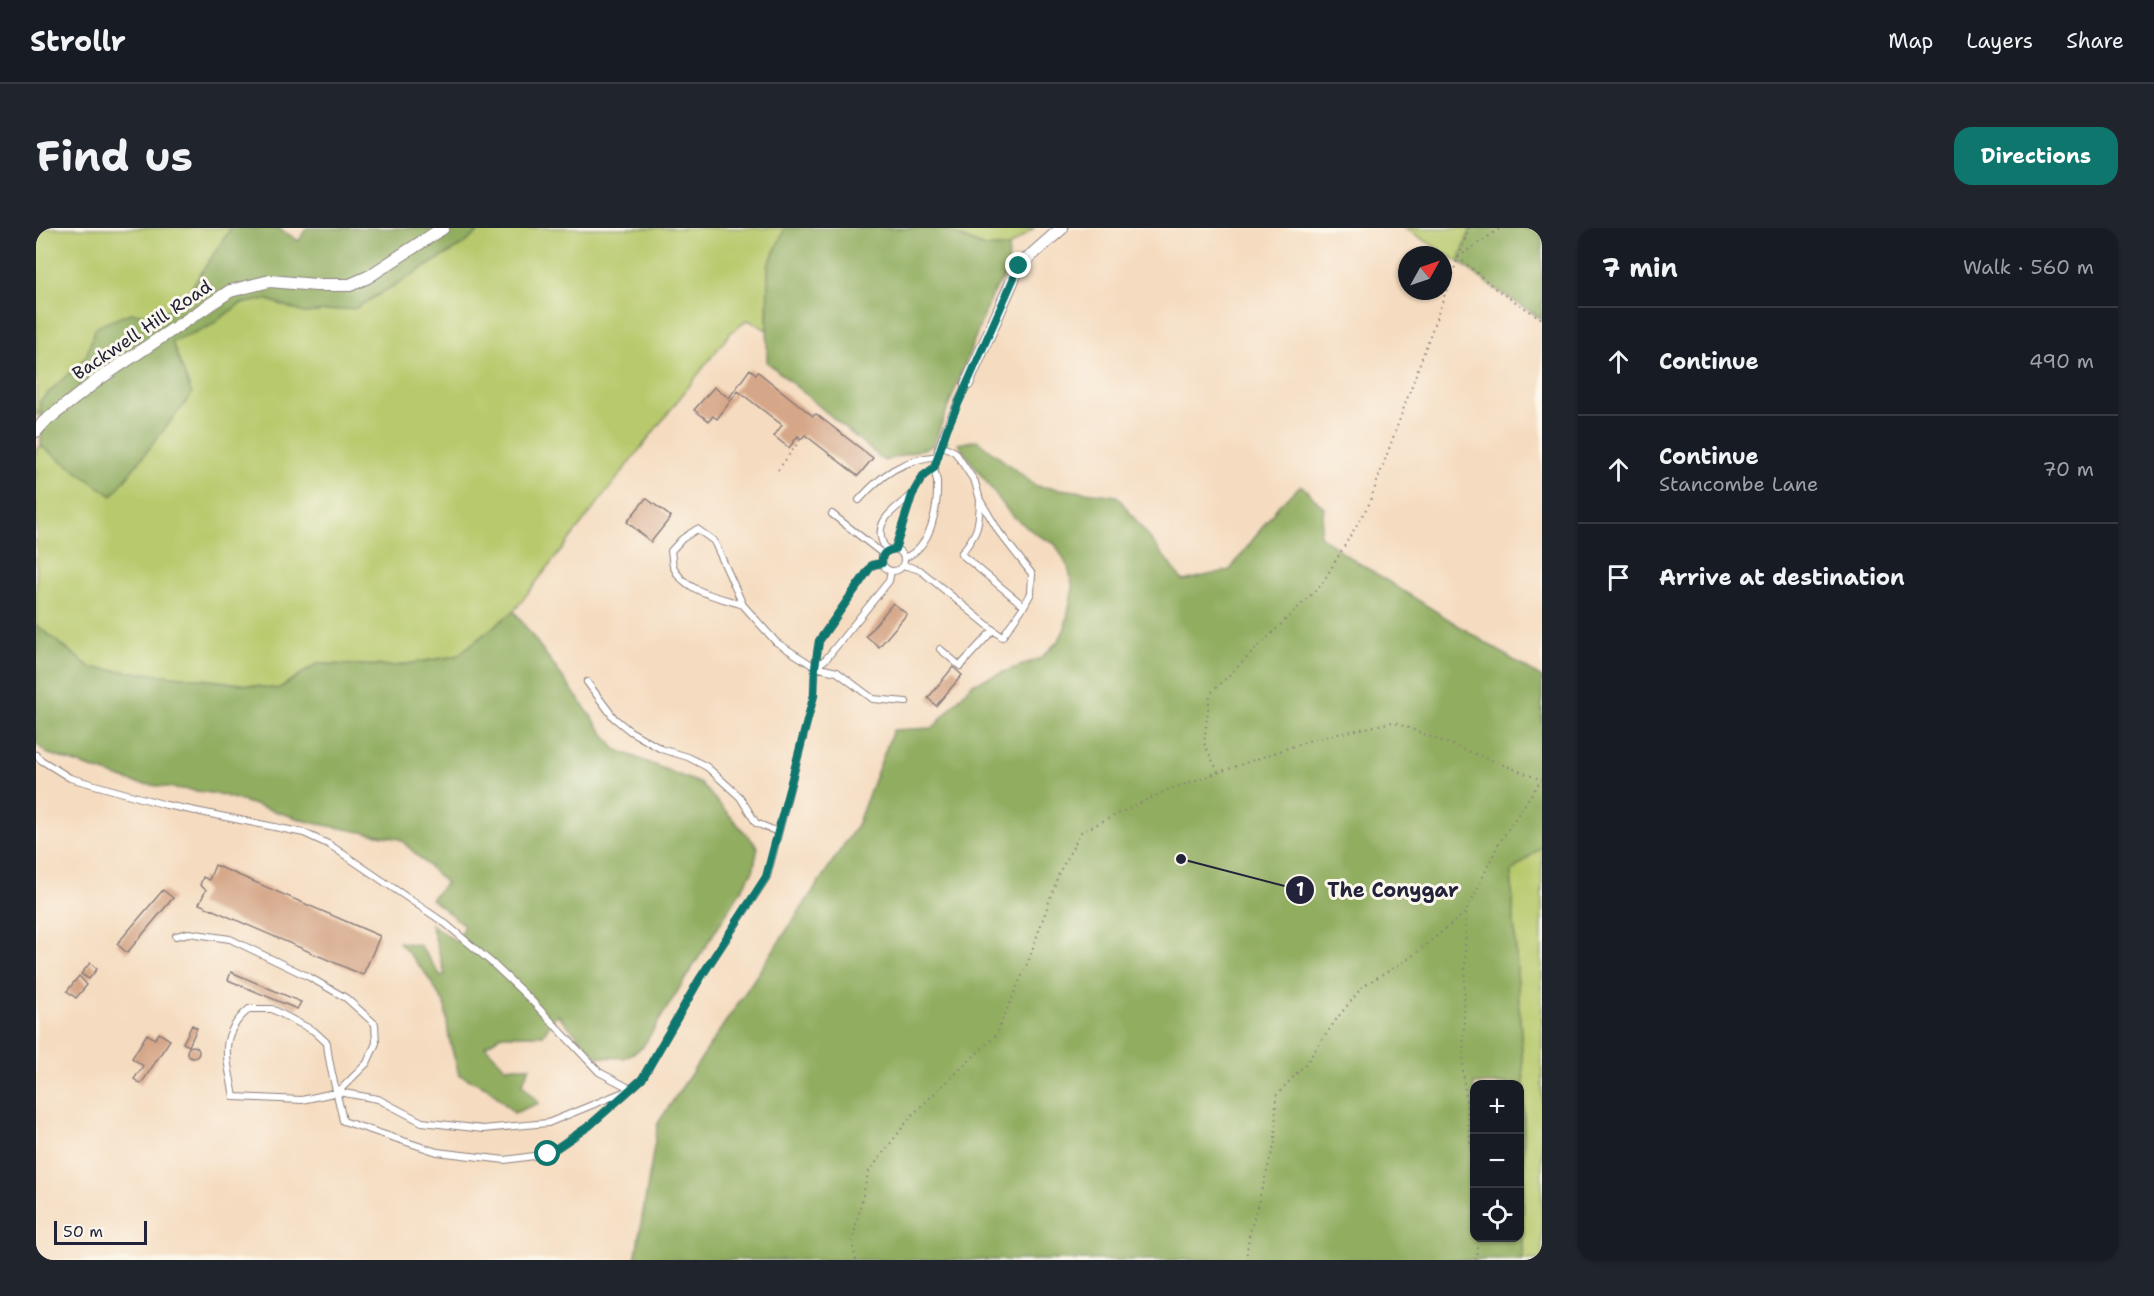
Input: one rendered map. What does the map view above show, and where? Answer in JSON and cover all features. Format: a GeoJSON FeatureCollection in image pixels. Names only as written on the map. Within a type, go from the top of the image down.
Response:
{"type":"FeatureCollection","features":[{"type":"Feature","properties":{"kind":"street","name":"Backwell Hill Road"},"geometry":{"type":"LineString","coordinates":[[36,431],[44,422],[99,379],[231,291],[270,281],[350,285],[368,277],[443,228]]}},
{"type":"Feature","properties":{"kind":"street"},"geometry":{"type":"LineString","coordinates":[[967,384],[1019,266],[1062,228]]}},
{"type":"Feature","properties":{"kind":"lane"},"geometry":{"type":"LineString","coordinates":[[912,495],[893,510],[881,525],[879,534],[885,552],[882,563],[885,569],[891,572],[898,570],[918,551],[925,540],[933,519],[936,490],[934,468],[941,445],[967,384]]}},
{"type":"Feature","properties":{"kind":"lane"},"geometry":{"type":"LineString","coordinates":[[885,552],[895,549],[901,552],[904,562],[920,570],[1002,637],[1031,593],[1032,574],[999,531],[980,500],[975,482],[955,452],[941,445]]}},
{"type":"Feature","properties":{"kind":"lane"},"geometry":{"type":"LineString","coordinates":[[859,500],[876,480],[891,471],[924,457],[938,456]]}},
{"type":"Feature","properties":{"kind":"lane"},"geometry":{"type":"LineString","coordinates":[[895,549],[912,495],[923,476],[934,468]]}},
{"type":"Feature","properties":{"kind":"lane"},"geometry":{"type":"LineString","coordinates":[[980,500],[976,535],[961,554],[1024,606]]}},
{"type":"Feature","properties":{"kind":"lane"},"geometry":{"type":"LineString","coordinates":[[832,514],[885,552]]}},
{"type":"Feature","properties":{"kind":"lane"},"geometry":{"type":"LineString","coordinates":[[743,605],[694,588],[682,579],[673,566],[671,551],[682,539],[698,530],[714,541],[743,605],[776,642],[815,667],[837,672],[873,699],[906,702]]}},
{"type":"Feature","properties":{"kind":"lane"},"geometry":{"type":"LineString","coordinates":[[631,1089],[548,1123],[483,1129],[422,1122],[378,1099],[338,1092],[302,1100],[234,1097],[225,1046],[232,1028],[249,1009],[272,1010],[314,1031],[327,1043],[328,1060],[338,1092],[344,1121],[437,1152],[505,1160],[548,1154],[589,1126],[631,1089],[642,1079],[699,980],[766,877],[814,695],[819,641],[872,565],[882,563]]}},
{"type":"Feature","properties":{"kind":"lane"},"geometry":{"type":"LineString","coordinates":[[815,667],[826,659],[890,581],[891,572]]}},
{"type":"Feature","properties":{"kind":"lane"},"geometry":{"type":"LineString","coordinates":[[940,649],[960,666],[993,630]]}},
{"type":"Feature","properties":{"kind":"lane"},"geometry":{"type":"LineString","coordinates":[[587,682],[614,718],[630,731],[661,749],[687,757],[707,767],[740,797],[756,823],[778,832]]}},
{"type":"Feature","properties":{"kind":"lane"},"geometry":{"type":"LineString","coordinates":[[36,755],[70,778],[166,805],[304,833],[339,850],[446,924],[514,984],[599,1072],[631,1089]]}},
{"type":"Feature","properties":{"kind":"lane"},"geometry":{"type":"LineString","coordinates":[[176,936],[189,933],[230,939],[309,977],[346,998],[375,1024],[376,1043],[367,1063],[338,1092]]}},
{"type":"Feature","properties":{"kind":"path"},"geometry":{"type":"LineString","coordinates":[[1218,772],[1204,743],[1210,694],[1322,584],[1369,504],[1469,228]]}},
{"type":"Feature","properties":{"kind":"path"},"geometry":{"type":"LineString","coordinates":[[1458,257],[1501,228]]}},
{"type":"Feature","properties":{"kind":"path"},"geometry":{"type":"LineString","coordinates":[[1458,257],[1497,290],[1542,319]]}},
{"type":"Feature","properties":{"kind":"path"},"geometry":{"type":"LineString","coordinates":[[778,470],[800,440]]}},
{"type":"Feature","properties":{"kind":"path"},"geometry":{"type":"LineString","coordinates":[[856,1260],[852,1243],[868,1173],[912,1115],[996,1035],[1028,962],[1059,873],[1081,832],[1165,791],[1218,772],[1311,740],[1393,722],[1542,780],[1499,843],[1466,912],[1463,1071],[1470,1140]]}},
{"type":"Feature","properties":{"kind":"path"},"geometry":{"type":"LineString","coordinates":[[1246,1260],[1249,1236],[1275,1142],[1276,1096],[1307,1062],[1363,986],[1410,958],[1466,912]]}},
{"type":"Feature","properties":{"kind":"path"},"geometry":{"type":"LineString","coordinates":[[1476,1260],[1478,1242]]}},
{"type":"Feature","properties":{"kind":"green space"},"geometry":{"type":"Polygon","coordinates":[[[36,228],[231,228],[184,299],[158,316],[130,314],[96,327],[86,357],[40,401],[40,412],[36,416],[36,228]]]}},
{"type":"Feature","properties":{"kind":"green space"},"geometry":{"type":"Polygon","coordinates":[[[231,228],[278,228],[299,241],[306,228],[480,228],[464,244],[356,308],[304,313],[266,299],[240,304],[208,327],[172,342],[192,394],[112,496],[41,446],[40,401],[86,357],[96,327],[130,313],[158,316],[184,299],[231,228]]]}},
{"type":"Feature","properties":{"kind":"green space"},"geometry":{"type":"Polygon","coordinates":[[[480,228],[785,228],[768,266],[767,330],[748,320],[731,332],[514,611],[456,656],[395,666],[317,664],[278,689],[91,668],[36,625],[36,449],[41,446],[112,495],[172,342],[208,327],[240,304],[266,299],[304,313],[356,308],[464,244],[480,228]]]}},
{"type":"Feature","properties":{"kind":"green space"},"geometry":{"type":"Polygon","coordinates":[[[785,228],[940,228],[984,247],[1009,247],[1008,271],[992,294],[933,446],[884,461],[767,362],[768,266],[785,228]]]}},
{"type":"Feature","properties":{"kind":"green space"},"geometry":{"type":"Polygon","coordinates":[[[940,228],[1034,228],[1009,247],[984,247],[940,228]]]}},
{"type":"Feature","properties":{"kind":"green space"},"geometry":{"type":"Polygon","coordinates":[[[1405,228],[1471,228],[1459,262],[1452,258],[1452,246],[1434,246],[1405,228]]]}},
{"type":"Feature","properties":{"kind":"green space"},"geometry":{"type":"Polygon","coordinates":[[[1471,228],[1542,228],[1542,319],[1459,262],[1471,228]]]}},
{"type":"Feature","properties":{"kind":"green space"},"geometry":{"type":"Polygon","coordinates":[[[977,440],[1036,486],[1117,496],[1183,581],[1230,570],[1279,505],[1301,485],[1324,508],[1320,536],[1349,557],[1542,678],[1542,846],[1511,872],[1524,1080],[1470,1080],[1470,1242],[1523,1242],[1523,1260],[635,1260],[658,1123],[857,825],[893,730],[933,728],[972,684],[1041,658],[1059,640],[1065,628],[1073,588],[1068,567],[1055,544],[1036,534],[1011,515],[958,444],[977,440]]]}},
{"type":"Feature","properties":{"kind":"green space"},"geometry":{"type":"Polygon","coordinates":[[[514,611],[615,749],[701,784],[758,847],[753,871],[642,1048],[624,1058],[598,1057],[557,1014],[543,1035],[502,1035],[485,1046],[505,1067],[530,1067],[522,1084],[539,1103],[514,1113],[488,1088],[459,1075],[449,1038],[445,1005],[426,974],[399,942],[419,945],[441,976],[445,974],[431,924],[457,942],[464,925],[431,899],[446,883],[400,839],[313,823],[219,794],[136,783],[46,753],[36,743],[36,625],[91,668],[278,689],[317,664],[395,666],[456,656],[514,611]]]}},
{"type":"Feature","properties":{"kind":"green space"},"geometry":{"type":"Polygon","coordinates":[[[1542,846],[1542,1260],[1523,1260],[1524,1080],[1511,872],[1542,846]]]}},
{"type":"Feature","properties":{"kind":"building"},"geometry":{"type":"Polygon","coordinates":[[[750,369],[756,374],[758,372],[813,416],[816,414],[873,458],[858,476],[805,435],[801,439],[798,436],[789,448],[774,436],[782,425],[738,391],[717,419],[713,416],[709,421],[694,410],[714,387],[729,398],[750,369]]]}},
{"type":"Feature","properties":{"kind":"building"},"geometry":{"type":"Polygon","coordinates":[[[646,498],[671,517],[651,542],[627,522],[646,498]]]}},
{"type":"Feature","properties":{"kind":"building"},"geometry":{"type":"Polygon","coordinates":[[[893,603],[907,614],[879,647],[866,636],[893,603]]]}},
{"type":"Feature","properties":{"kind":"building"},"geometry":{"type":"Polygon","coordinates":[[[953,667],[962,675],[936,706],[928,698],[953,667]]]}},
{"type":"Feature","properties":{"kind":"building"},"geometry":{"type":"Polygon","coordinates":[[[215,865],[380,936],[363,975],[199,904],[206,890],[200,885],[203,877],[209,880],[215,865]]]}},
{"type":"Feature","properties":{"kind":"building"},"geometry":{"type":"Polygon","coordinates":[[[163,890],[173,898],[127,953],[117,944],[163,890]]]}},
{"type":"Feature","properties":{"kind":"building"},"geometry":{"type":"Polygon","coordinates":[[[90,963],[97,969],[89,979],[81,974],[90,963]]]}},
{"type":"Feature","properties":{"kind":"building"},"geometry":{"type":"Polygon","coordinates":[[[231,972],[301,1002],[297,1009],[228,980],[231,972]]]}},
{"type":"Feature","properties":{"kind":"building"},"geometry":{"type":"Polygon","coordinates":[[[79,976],[87,985],[76,998],[67,991],[79,976]]]}},
{"type":"Feature","properties":{"kind":"building"},"geometry":{"type":"Polygon","coordinates":[[[192,1025],[197,1028],[189,1046],[183,1043],[192,1025]]]}},
{"type":"Feature","properties":{"kind":"building"},"geometry":{"type":"Polygon","coordinates":[[[159,1033],[170,1040],[141,1084],[134,1079],[143,1066],[132,1058],[147,1034],[155,1039],[159,1033]]]}},
{"type":"Feature","properties":{"kind":"building"},"geometry":{"type":"Polygon","coordinates":[[[195,1046],[199,1052],[195,1058],[191,1058],[187,1050],[195,1046]]]}},
{"type":"Feature","properties":{"kind":"place","name":"The Conygar"},"geometry":{"type":"Point","coordinates":[1181,859]}},
{"type":"Feature","properties":{"kind":"route"},"geometry":{"type":"LineString","coordinates":[[548,1154],[589,1126],[642,1079],[699,980],[766,877],[814,695],[819,641],[872,565],[882,563],[884,554],[895,549],[912,495],[923,476],[934,468],[947,429],[1019,266]]}}]}
